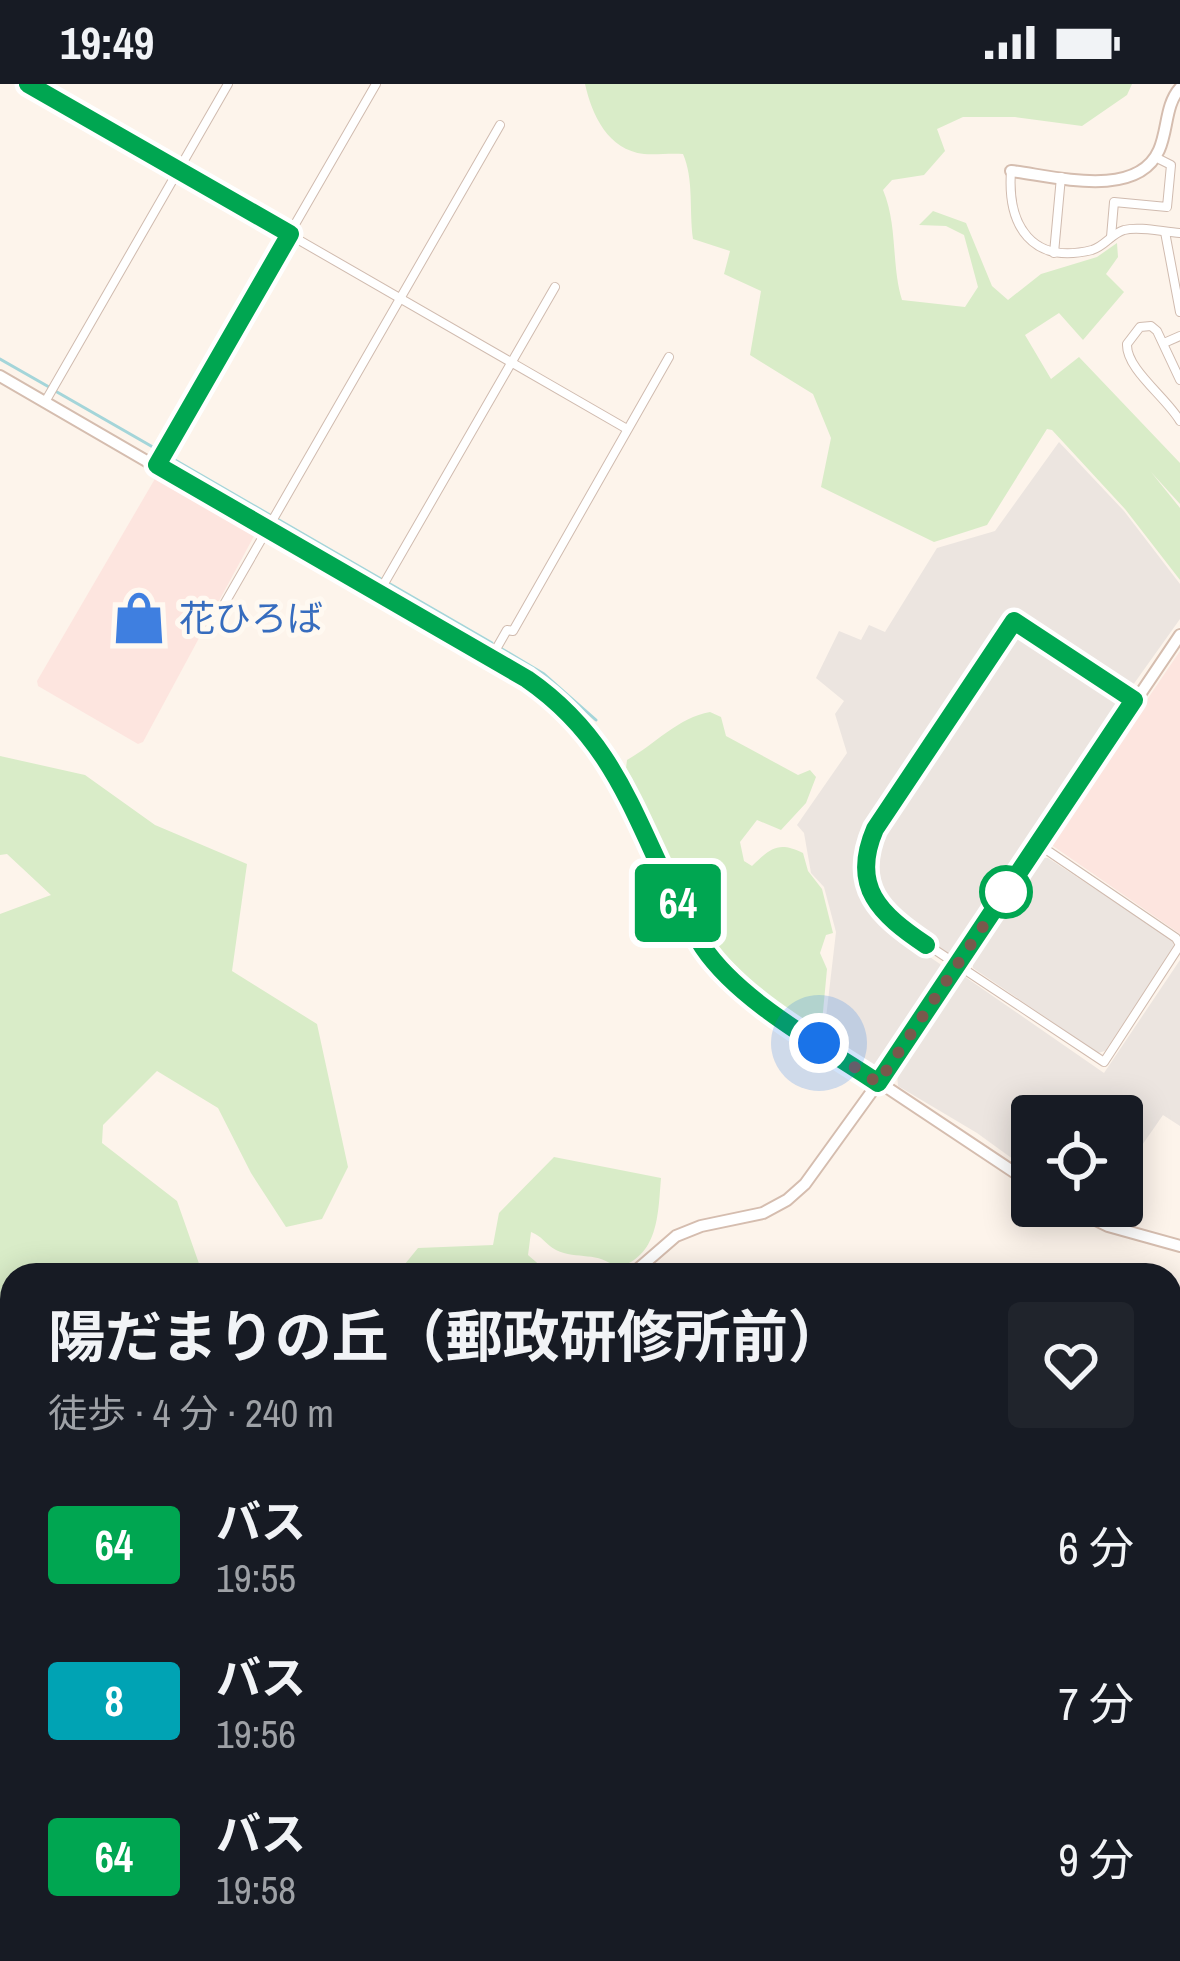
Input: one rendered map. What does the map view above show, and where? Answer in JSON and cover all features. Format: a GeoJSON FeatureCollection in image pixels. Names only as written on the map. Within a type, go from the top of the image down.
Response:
{"type":"FeatureCollection","features":[{"type":"Feature","properties":{"kind":"street"},"geometry":{"type":"LineString","coordinates":[[28,84],[627,429]]}},
{"type":"Feature","properties":{"kind":"street"},"geometry":{"type":"LineString","coordinates":[[45,402],[228,84]]}},
{"type":"Feature","properties":{"kind":"street"},"geometry":{"type":"LineString","coordinates":[[157,465],[376,84]]}},
{"type":"Feature","properties":{"kind":"street"},"geometry":{"type":"LineString","coordinates":[[1180,88],[1172,99],[1156,157],[1147,168],[1124,181],[1011,171],[1009,197],[1025,234],[1036,247],[1054,253],[1091,250],[1126,230],[1180,233]]}},
{"type":"Feature","properties":{"kind":"street"},"geometry":{"type":"LineString","coordinates":[[206,634],[500,125]]}},
{"type":"Feature","properties":{"kind":"street"},"geometry":{"type":"LineString","coordinates":[[1111,238],[1114,202],[1167,207],[1171,165],[1156,157]]}},
{"type":"Feature","properties":{"kind":"street"},"geometry":{"type":"LineString","coordinates":[[1054,253],[1061,176]]}},
{"type":"Feature","properties":{"kind":"street"},"geometry":{"type":"LineString","coordinates":[[1166,232],[1180,312]]}},
{"type":"Feature","properties":{"kind":"street"},"geometry":{"type":"LineString","coordinates":[[378,593],[555,287]]}},
{"type":"Feature","properties":{"kind":"street"},"geometry":{"type":"LineString","coordinates":[[1180,380],[1164,343],[1154,328],[1144,326],[1129,340],[1126,352],[1180,422]]}},
{"type":"Feature","properties":{"kind":"street"},"geometry":{"type":"LineString","coordinates":[[1164,343],[1180,336]]}},
{"type":"Feature","properties":{"kind":"street"},"geometry":{"type":"LineString","coordinates":[[490,658],[507,630],[513,631],[669,357]]}},
{"type":"Feature","properties":{"kind":"street"},"geometry":{"type":"LineString","coordinates":[[0,376],[490,658],[571,712],[606,756],[706,950],[764,1005],[1011,1170]]}},
{"type":"Feature","properties":{"kind":"street"},"geometry":{"type":"LineString","coordinates":[[1038,844],[1180,945],[1104,1062],[887,917],[869,887],[865,863],[870,841],[894,800],[1014,621],[1134,700]]}},
{"type":"Feature","properties":{"kind":"street"},"geometry":{"type":"LineString","coordinates":[[644,1263],[687,1231],[753,1216],[787,1200],[817,1169],[1180,635]]}},
{"type":"Feature","properties":{"kind":"street"},"geometry":{"type":"LineString","coordinates":[[1112,1227],[1180,1246]]}},
{"type":"Feature","properties":{"kind":"shaded area"},"geometry":{"type":"Polygon","coordinates":[[[1059,442],[1124,511],[1180,584],[1180,619],[1133,685],[1126,687],[1010,612],[862,839],[860,883],[872,912],[942,969],[878,1063],[870,1066],[824,1035],[836,932],[824,887],[811,873],[804,833],[797,825],[847,753],[835,714],[844,701],[816,678],[839,631],[861,640],[869,625],[885,632],[937,548],[995,531],[1059,442]]]}},
{"type":"Feature","properties":{"kind":"shaded area"},"geometry":{"type":"Polygon","coordinates":[[[156,477],[254,536],[138,744],[38,686],[37,681],[156,477]]]}},
{"type":"Feature","properties":{"kind":"shaded area"},"geometry":{"type":"Polygon","coordinates":[[[1019,630],[1119,697],[1120,704],[954,952],[948,954],[890,913],[875,891],[871,854],[879,830],[1013,631],[1019,630]]]}},
{"type":"Feature","properties":{"kind":"shaded area"},"geometry":{"type":"Polygon","coordinates":[[[1180,651],[1180,934],[1053,846],[1052,840],[1180,651]]]}},
{"type":"Feature","properties":{"kind":"shaded area"},"geometry":{"type":"Polygon","coordinates":[[[1042,858],[1173,940],[1174,947],[1105,1051],[1098,1053],[973,968],[1042,858]]]}},
{"type":"Feature","properties":{"kind":"shaded area"},"geometry":{"type":"Polygon","coordinates":[[[1180,960],[1180,1126],[1163,1115],[1143,1144],[1143,1095],[1011,1095],[1011,1158],[898,1086],[897,1074],[961,974],[1104,1073],[1180,960]]]}},
{"type":"Feature","properties":{"kind":"green space"},"geometry":{"type":"Polygon","coordinates":[[[585,84],[1132,84],[1127,95],[1082,126],[1015,117],[963,117],[937,129],[945,151],[924,175],[892,180],[883,190],[902,300],[965,307],[978,287],[964,235],[946,226],[919,225],[933,211],[966,223],[992,286],[1008,300],[1041,274],[1097,257],[1117,243],[1118,257],[1106,274],[1124,292],[1083,340],[1059,313],[1025,335],[1051,379],[1079,357],[1180,463],[1180,504],[1151,472],[1180,508],[1180,580],[1125,509],[1052,430],[1047,429],[987,525],[934,542],[821,487],[831,438],[813,394],[750,355],[761,291],[724,274],[730,251],[693,239],[683,154],[644,154],[621,146],[597,119],[585,84]]]}},
{"type":"Feature","properties":{"kind":"green space"},"geometry":{"type":"Polygon","coordinates":[[[710,712],[721,717],[726,736],[798,775],[810,770],[816,777],[806,803],[781,830],[757,820],[740,842],[744,861],[752,866],[775,848],[803,853],[808,871],[822,889],[833,933],[826,935],[820,953],[827,969],[821,1033],[767,996],[718,948],[719,942],[697,913],[626,768],[627,760],[667,732],[710,712]]]}},
{"type":"Feature","properties":{"kind":"green space"},"geometry":{"type":"Polygon","coordinates":[[[0,756],[85,775],[155,825],[247,864],[232,971],[317,1024],[348,1167],[322,1219],[286,1227],[218,1108],[157,1071],[103,1125],[102,1143],[177,1201],[199,1263],[0,1263],[0,914],[51,895],[7,854],[0,855],[0,756]]]}},
{"type":"Feature","properties":{"kind":"green space"},"geometry":{"type":"Polygon","coordinates":[[[554,1157],[661,1178],[654,1232],[641,1254],[628,1263],[556,1250],[531,1232],[528,1255],[537,1263],[406,1263],[418,1248],[493,1245],[499,1213],[554,1157]]]}},
{"type":"Feature","properties":{"kind":"waterway"},"geometry":{"type":"LineString","coordinates":[[0,359],[49,387]]}},
{"type":"Feature","properties":{"kind":"waterway"},"geometry":{"type":"LineString","coordinates":[[57,392],[158,450]]}},
{"type":"Feature","properties":{"kind":"waterway"},"geometry":{"type":"LineString","coordinates":[[168,456],[270,515]]}},
{"type":"Feature","properties":{"kind":"waterway"},"geometry":{"type":"LineString","coordinates":[[279,520],[381,579]]}},
{"type":"Feature","properties":{"kind":"waterway"},"geometry":{"type":"LineString","coordinates":[[390,584],[492,643]]}},
{"type":"Feature","properties":{"kind":"waterway"},"geometry":{"type":"LineString","coordinates":[[502,649],[544,674],[596,720]]}},
{"type":"Feature","properties":{"kind":"bus line","name":"64"},"geometry":{"type":"LineString","coordinates":[[28,84],[290,234],[157,465],[527,679],[571,712],[606,756],[706,950],[764,1005],[878,1083],[1134,700],[1014,621],[875,829],[867,851],[869,887],[881,910],[926,945]]}},
{"type":"Feature","properties":{"kind":"place","name":"花ひろば"},"geometry":{"type":"Point","coordinates":[139,618]}},
{"type":"Feature","properties":{"kind":"route"},"geometry":{"type":"LineString","coordinates":[[819,1043],[878,1083],[1006,892]]}}]}
